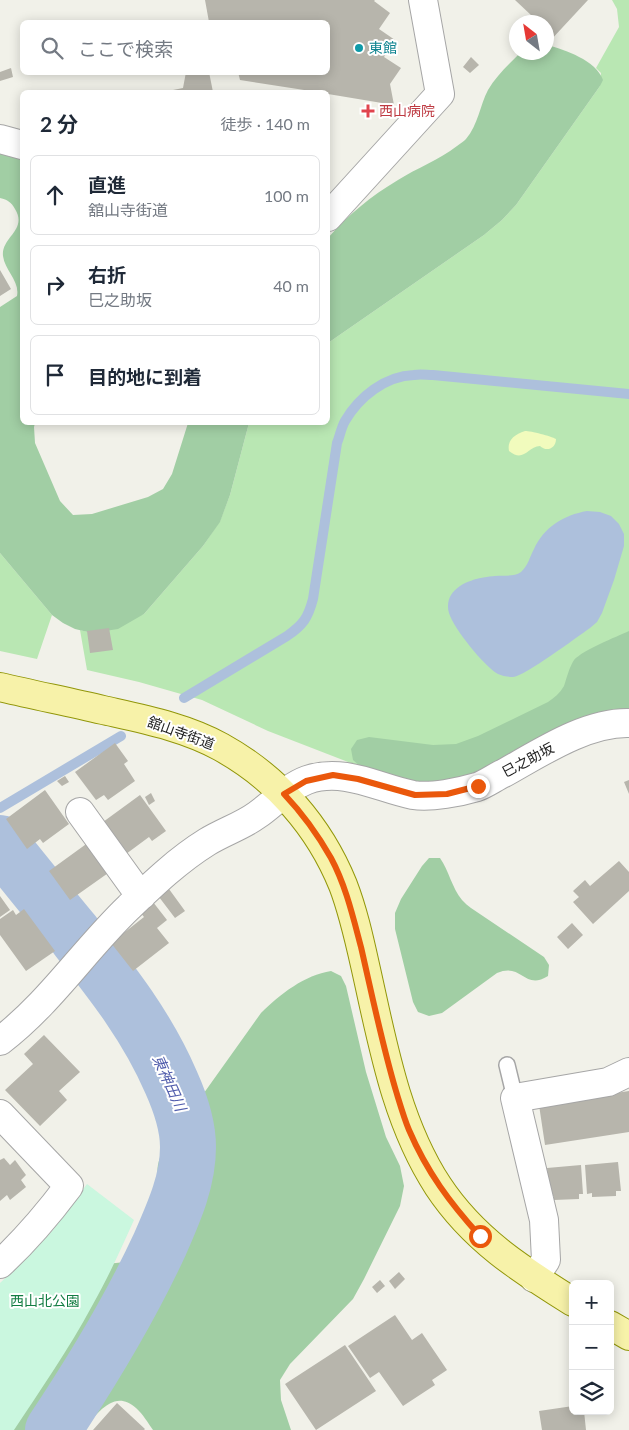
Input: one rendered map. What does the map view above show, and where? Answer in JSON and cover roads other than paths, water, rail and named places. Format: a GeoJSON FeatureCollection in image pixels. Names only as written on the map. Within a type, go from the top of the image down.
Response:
{"type":"FeatureCollection","features":[{"type":"Feature","properties":{"kind":"main road","name":"舘山寺街道"},"geometry":{"type":"LineString","coordinates":[[0,687],[131,716],[189,733],[219,746],[246,763],[272,782],[284,794],[314,831],[331,858],[344,887],[356,926],[389,1066],[408,1129],[422,1158],[458,1212],[480,1236],[505,1258],[569,1300]]}},
{"type":"Feature","properties":{"kind":"main road"},"geometry":{"type":"LineString","coordinates":[[614,1327],[629,1336]]}},
{"type":"Feature","properties":{"kind":"street"},"geometry":{"type":"LineString","coordinates":[[330,215],[440,94],[423,0]]}},
{"type":"Feature","properties":{"kind":"street"},"geometry":{"type":"LineString","coordinates":[[0,139],[20,144]]}},
{"type":"Feature","properties":{"kind":"street","name":"巳之助坂"},"geometry":{"type":"LineString","coordinates":[[0,1040],[45,1001],[100,936],[157,880],[206,843],[256,816],[284,794],[306,781],[333,775],[358,779],[415,795],[447,794],[478,786],[560,742],[592,728],[629,723]]}},
{"type":"Feature","properties":{"kind":"street"},"geometry":{"type":"LineString","coordinates":[[80,812],[134,887],[142,895]]}},
{"type":"Feature","properties":{"kind":"street"},"geometry":{"type":"LineString","coordinates":[[534,1278],[546,1260],[544,1220],[515,1098],[608,1082],[629,1072]]}},
{"type":"Feature","properties":{"kind":"street"},"geometry":{"type":"LineString","coordinates":[[0,1114],[69,1186],[42,1221],[0,1264]]}},
{"type":"Feature","properties":{"kind":"lane"},"geometry":{"type":"LineString","coordinates":[[507,1065],[515,1098]]}},
{"type":"Feature","properties":{"kind":"water"},"geometry":{"type":"Polygon","coordinates":[[[587,511],[600,512],[611,516],[619,524],[624,534],[624,546],[602,613],[597,622],[590,628],[528,670],[513,677],[498,674],[478,655],[452,620],[448,611],[451,595],[460,586],[477,579],[518,574],[523,570],[538,541],[549,528],[563,519],[587,511]]]}},
{"type":"Feature","properties":{"kind":"waterway"},"geometry":{"type":"LineString","coordinates":[[184,698],[287,636],[304,620],[313,599],[337,443],[351,412],[374,389],[403,376],[433,375],[629,394]]}},
{"type":"Feature","properties":{"kind":"waterway"},"geometry":{"type":"LineString","coordinates":[[0,808],[121,736]]}},
{"type":"Feature","properties":{"kind":"waterway","name":"東神田川"},"geometry":{"type":"LineString","coordinates":[[0,843],[88,952],[140,1023],[161,1061],[174,1090],[183,1113],[188,1138],[186,1172],[183,1184],[160,1244],[110,1339],[53,1430]]}},
{"type":"Feature","properties":{"kind":"place","name":"東館"},"geometry":{"type":"Point","coordinates":[359,48]}},
{"type":"Feature","properties":{"kind":"place","name":"西山病院"},"geometry":{"type":"Point","coordinates":[368,111]}},
{"type":"Feature","properties":{"kind":"park label","name":"西山北公園"},"geometry":{"type":"Point","coordinates":[45,1301]}}]}
